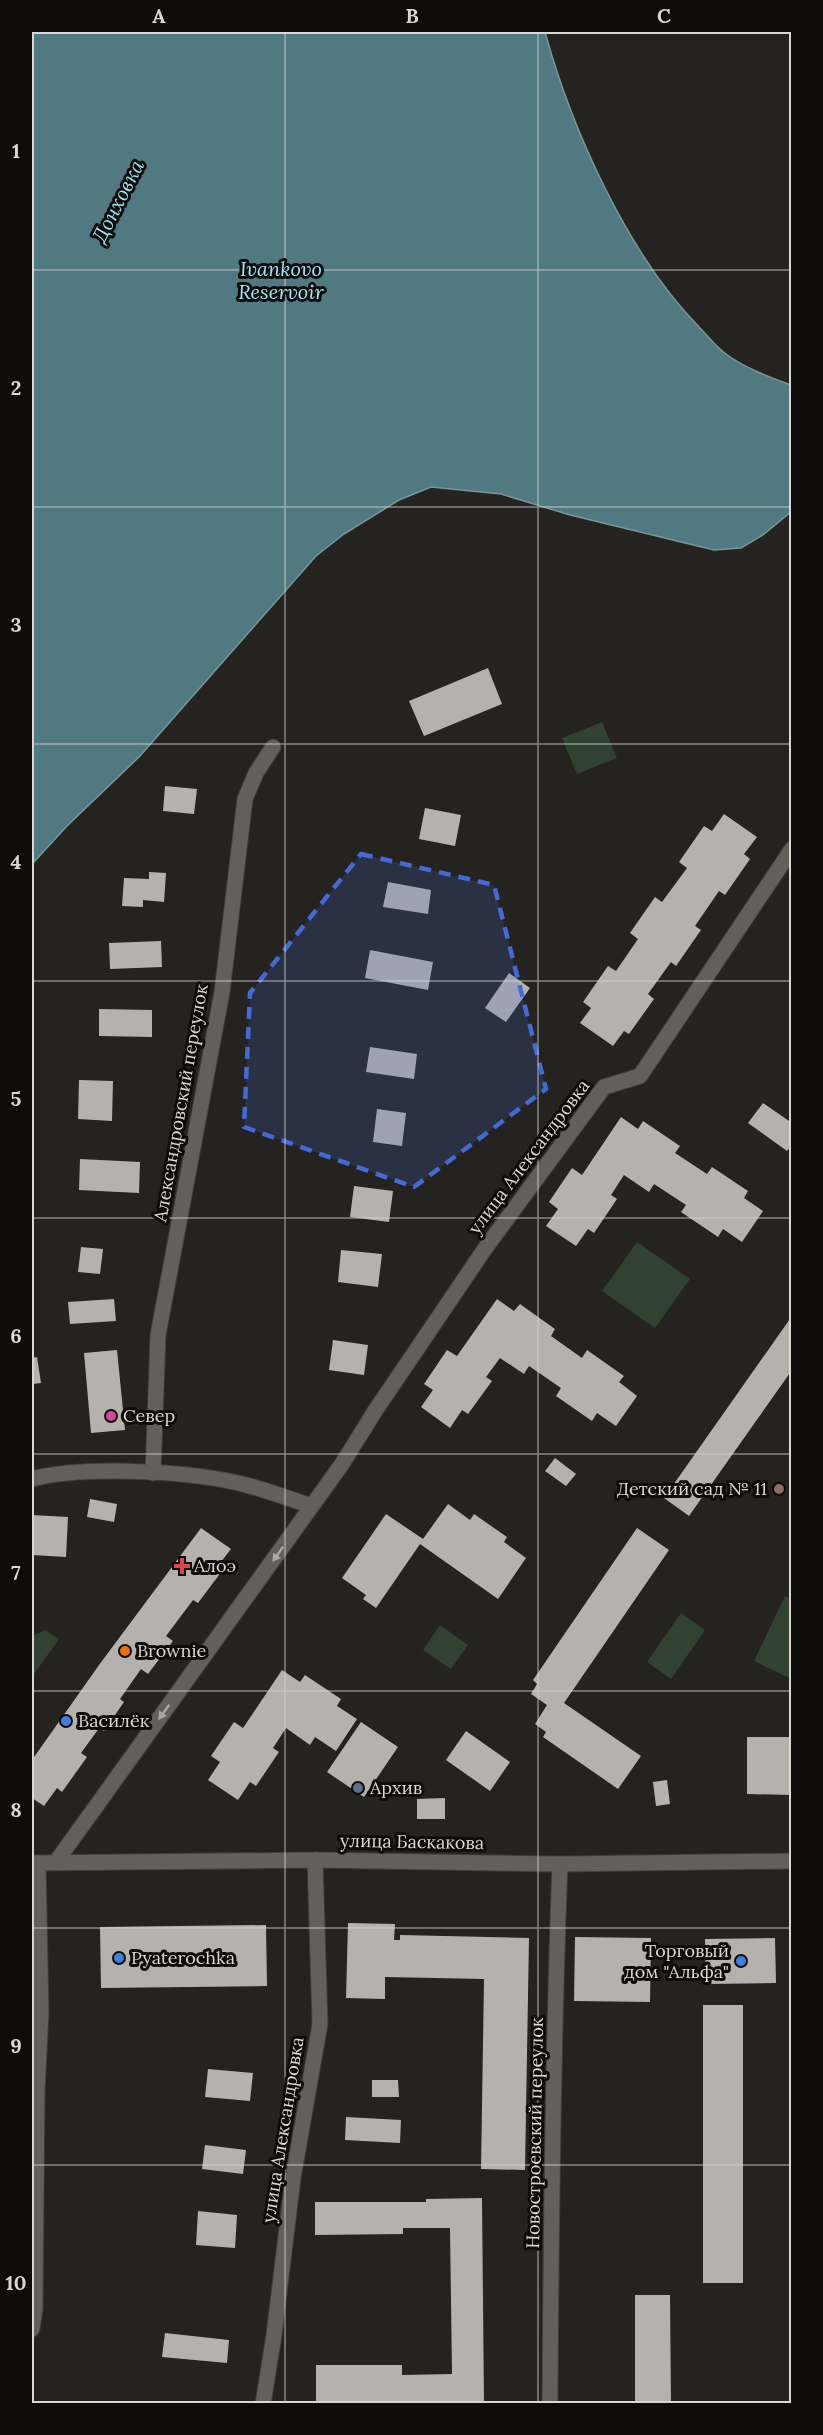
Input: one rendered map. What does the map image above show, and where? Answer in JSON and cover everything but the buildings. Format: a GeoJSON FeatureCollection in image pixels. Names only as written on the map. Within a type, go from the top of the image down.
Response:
{"type":"FeatureCollection","features":[{"type":"Feature","properties":{"kind":"street","name":"Александровский переулок"},"geometry":{"type":"LineString","coordinates":[[153,1473],[158,1335],[222,992],[245,799],[256,773],[273,747]]}},
{"type":"Feature","properties":{"kind":"street","name":"улица Александровка"},"geometry":{"type":"LineString","coordinates":[[56,1863],[342,1464],[375,1411],[484,1250],[604,1088],[640,1076],[792,849]]}},
{"type":"Feature","properties":{"kind":"street"},"geometry":{"type":"LineString","coordinates":[[32,1479],[51,1474],[153,1473],[217,1479],[311,1506]]}},
{"type":"Feature","properties":{"kind":"street","name":"улица Александровка"},"geometry":{"type":"LineString","coordinates":[[263,2403],[274,2335],[293,2178],[320,2024],[315,1860]]}},
{"type":"Feature","properties":{"kind":"street","name":"улица Баскакова"},"geometry":{"type":"LineString","coordinates":[[35,1863],[315,1860],[560,1864],[792,1861]]}},
{"type":"Feature","properties":{"kind":"street"},"geometry":{"type":"LineString","coordinates":[[32,2329],[40,2013],[35,1863]]}},
{"type":"Feature","properties":{"kind":"street","name":"Новостроевский переулок"},"geometry":{"type":"LineString","coordinates":[[550,2403],[552,2263],[550,2187],[560,1864]]}},
{"type":"Feature","properties":{"kind":"highlighted area"},"geometry":{"type":"Polygon","coordinates":[[[361,854],[494,885],[546,1089],[414,1187],[244,1127],[250,993],[361,854]]]}},
{"type":"Feature","properties":{"kind":"green space"},"geometry":{"type":"Polygon","coordinates":[[[602,722],[617,758],[577,774],[562,738],[602,722]]]}},
{"type":"Feature","properties":{"kind":"green space"},"geometry":{"type":"Polygon","coordinates":[[[637,1242],[690,1279],[655,1328],[602,1291],[637,1242]]]}},
{"type":"Feature","properties":{"kind":"green space"},"geometry":{"type":"Polygon","coordinates":[[[785,1596],[791,1599],[791,1679],[754,1661],[785,1596]]]}},
{"type":"Feature","properties":{"kind":"green space"},"geometry":{"type":"Polygon","coordinates":[[[681,1613],[705,1630],[671,1679],[647,1662],[681,1613]]]}},
{"type":"Feature","properties":{"kind":"green space"},"geometry":{"type":"Polygon","coordinates":[[[440,1625],[468,1645],[451,1669],[423,1650],[440,1625]]]}},
{"type":"Feature","properties":{"kind":"green space"},"geometry":{"type":"Polygon","coordinates":[[[45,1630],[59,1639],[32,1677],[32,1636],[45,1630]]]}},
{"type":"Feature","properties":{"kind":"water","name":"Ivankovo Reservoir"},"geometry":{"type":"Polygon","coordinates":[[[32,32],[545,32],[570,109],[587,149],[626,228],[649,265],[674,298],[722,351],[749,368],[791,385],[791,512],[763,535],[741,548],[714,550],[570,515],[501,494],[431,487],[399,500],[344,534],[316,556],[140,756],[67,826],[32,864],[32,32]]]}},
{"type":"Feature","properties":{"kind":"place","name":"Север"},"geometry":{"type":"Point","coordinates":[111,1416]}},
{"type":"Feature","properties":{"kind":"place","name":"Детский сад № 11"},"geometry":{"type":"Point","coordinates":[779,1489]}},
{"type":"Feature","properties":{"kind":"place","name":"Алоэ"},"geometry":{"type":"Point","coordinates":[182,1566]}},
{"type":"Feature","properties":{"kind":"place","name":"Brownie"},"geometry":{"type":"Point","coordinates":[125,1651]}},
{"type":"Feature","properties":{"kind":"place","name":"Василёк"},"geometry":{"type":"Point","coordinates":[66,1721]}},
{"type":"Feature","properties":{"kind":"place","name":"Архив"},"geometry":{"type":"Point","coordinates":[358,1788]}},
{"type":"Feature","properties":{"kind":"place","name":"Pyaterochka"},"geometry":{"type":"Point","coordinates":[119,1958]}},
{"type":"Feature","properties":{"kind":"place","name":"Торговый дом \"Альфа\""},"geometry":{"type":"Point","coordinates":[741,1961]}},
{"type":"Feature","properties":{"kind":"water label","name":"Донховка"},"geometry":{"type":"Point","coordinates":[118,201]}}]}
